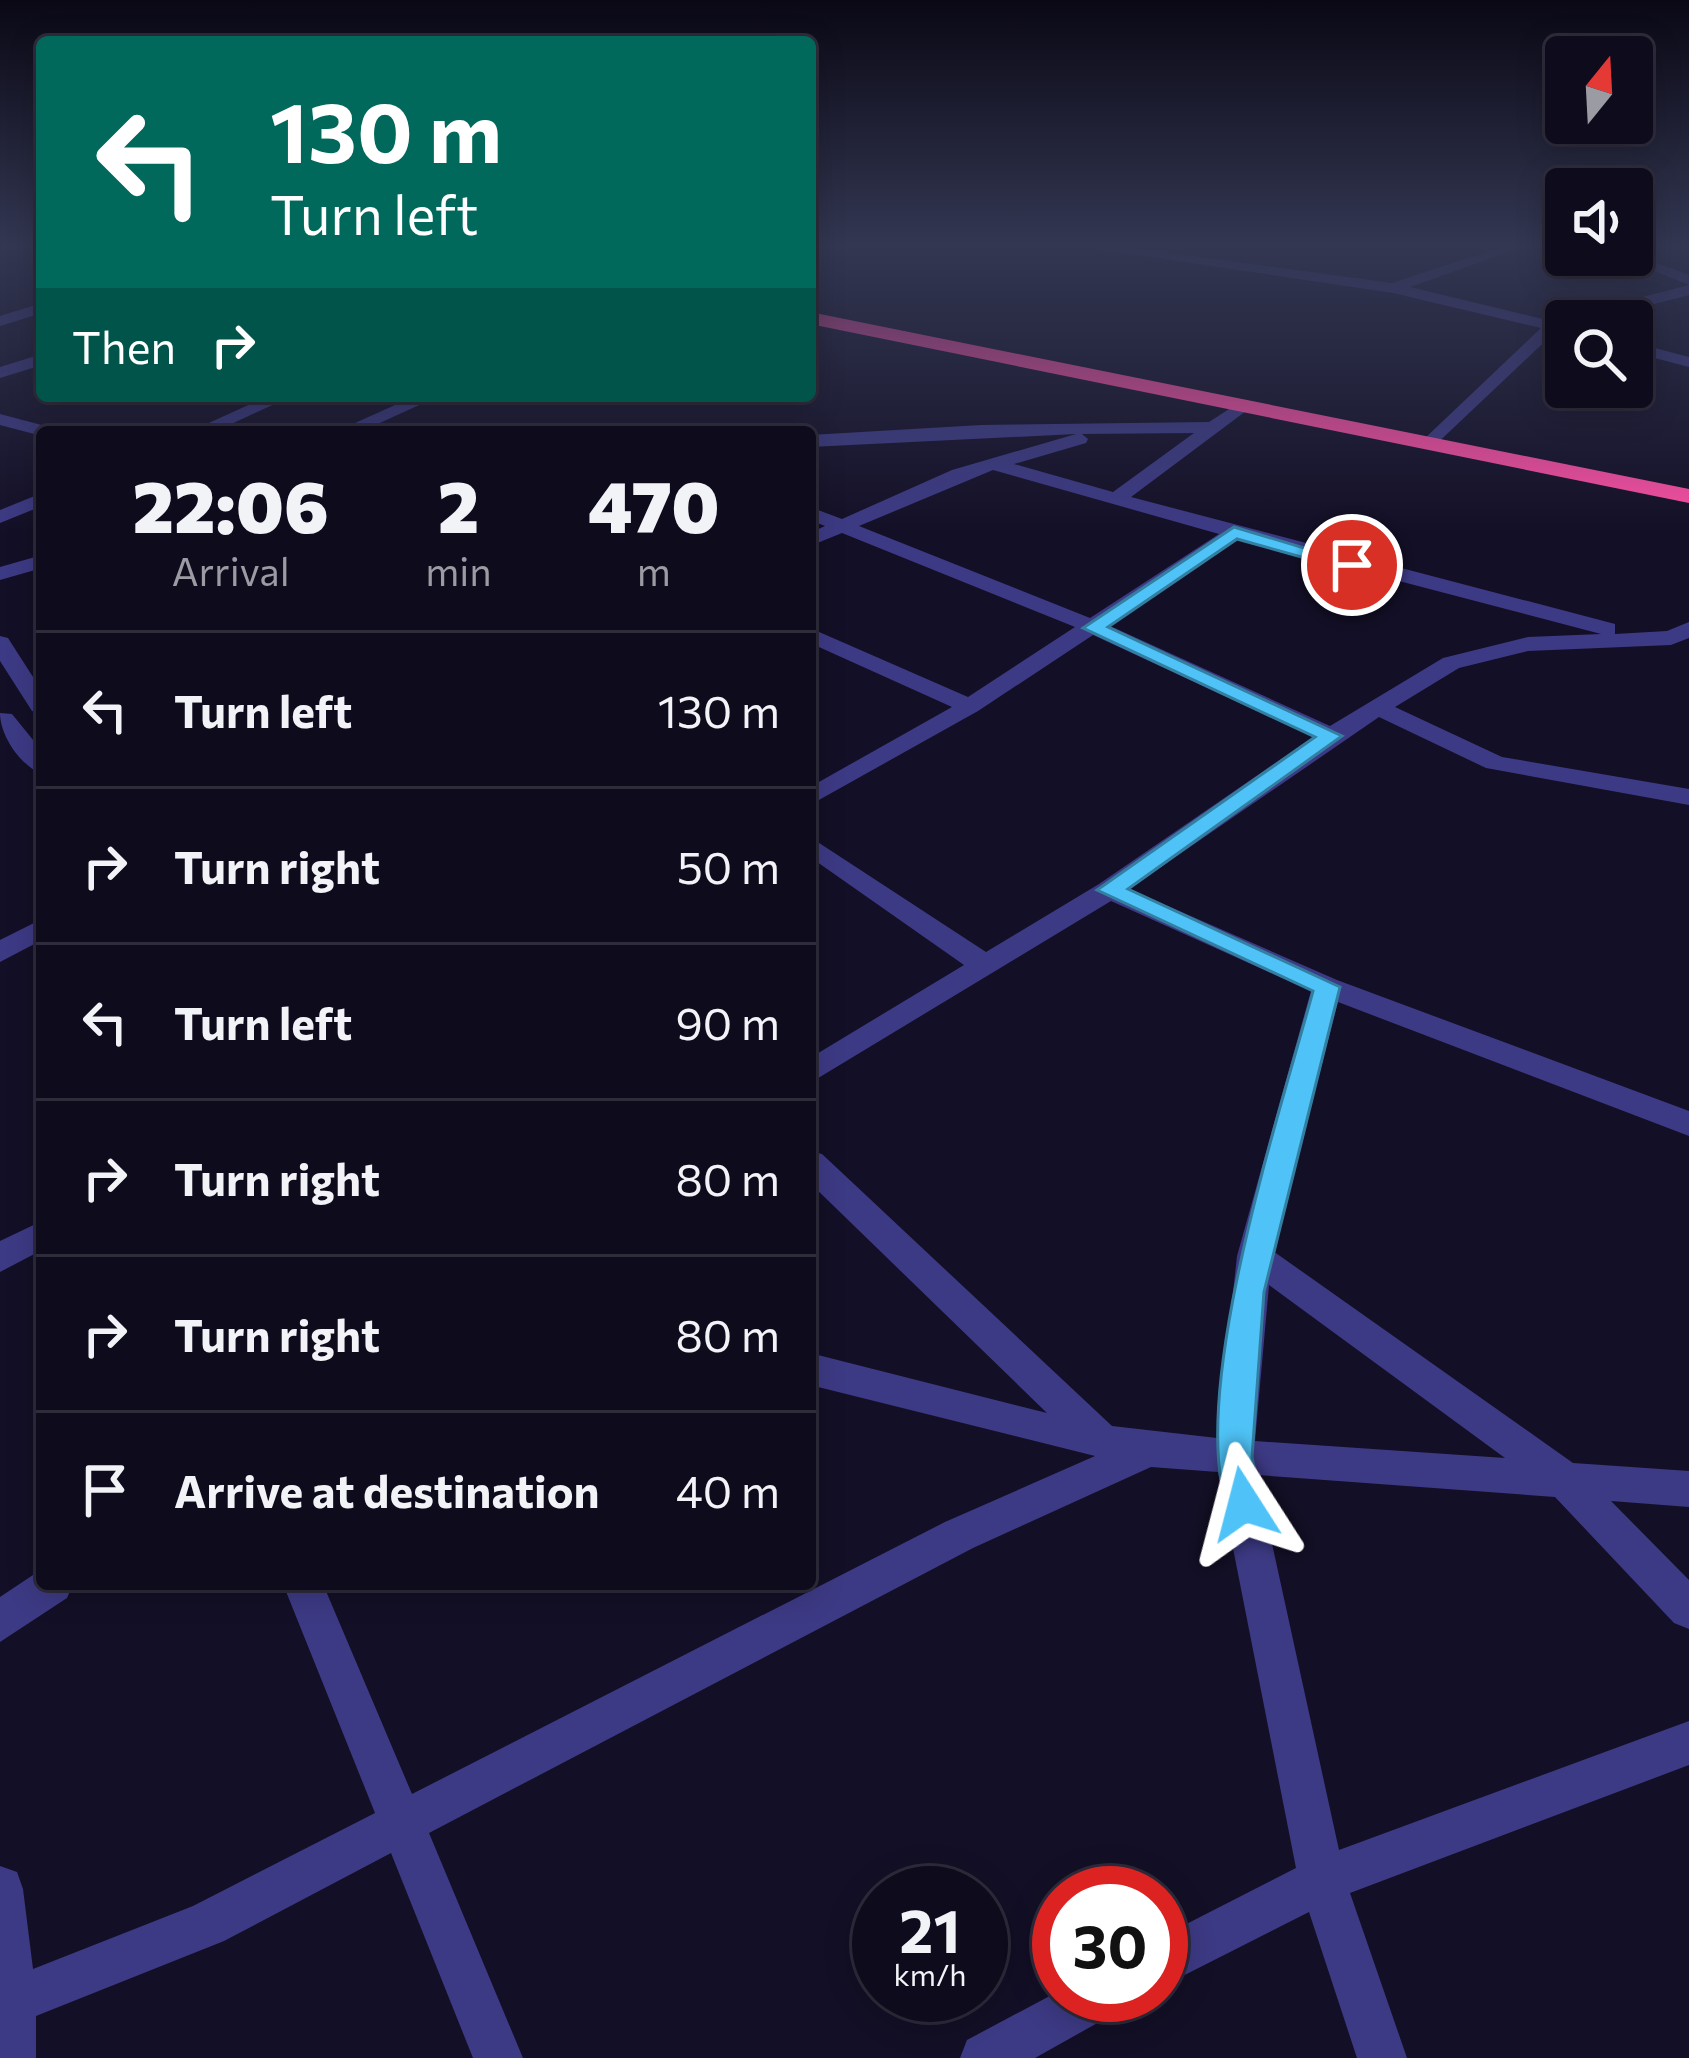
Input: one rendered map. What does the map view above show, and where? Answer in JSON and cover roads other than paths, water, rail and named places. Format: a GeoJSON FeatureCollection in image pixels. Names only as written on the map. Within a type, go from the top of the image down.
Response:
{"type":"FeatureCollection","features":[{"type":"Feature","properties":{"kind":"highway"},"geometry":{"type":"LineString","coordinates":[[921,341],[1689,496]]}},
{"type":"Feature","properties":{"kind":"street"},"geometry":{"type":"LineString","coordinates":[[1430,444],[1545,341]]}},
{"type":"Feature","properties":{"kind":"street"},"geometry":{"type":"LineString","coordinates":[[1653,352],[1689,362]]}},
{"type":"Feature","properties":{"kind":"street"},"geometry":{"type":"LineString","coordinates":[[0,373],[36,361]]}},
{"type":"Feature","properties":{"kind":"street"},"geometry":{"type":"LineString","coordinates":[[212,426],[269,402]]}},
{"type":"Feature","properties":{"kind":"street"},"geometry":{"type":"LineString","coordinates":[[360,426],[416,402]]}},
{"type":"Feature","properties":{"kind":"street"},"geometry":{"type":"LineString","coordinates":[[1116,499],[1240,407]]}},
{"type":"Feature","properties":{"kind":"street"},"geometry":{"type":"LineString","coordinates":[[0,418],[36,429]]}},
{"type":"Feature","properties":{"kind":"street"},"geometry":{"type":"LineString","coordinates":[[816,537],[993,464],[1120,427]]}},
{"type":"Feature","properties":{"kind":"street"},"geometry":{"type":"LineString","coordinates":[[816,441],[1216,427]]}},
{"type":"Feature","properties":{"kind":"street"},"geometry":{"type":"LineString","coordinates":[[993,464],[1234,533],[1648,639]]}},
{"type":"Feature","properties":{"kind":"street"},"geometry":{"type":"LineString","coordinates":[[0,517],[36,502]]}},
{"type":"Feature","properties":{"kind":"street"},"geometry":{"type":"LineString","coordinates":[[816,515],[1094,628],[1330,736]]}},
{"type":"Feature","properties":{"kind":"street"},"geometry":{"type":"LineString","coordinates":[[816,794],[970,706],[1234,533]]}},
{"type":"Feature","properties":{"kind":"street"},"geometry":{"type":"LineString","coordinates":[[0,574],[36,564]]}},
{"type":"Feature","properties":{"kind":"street"},"geometry":{"type":"LineString","coordinates":[[816,1068],[1109,890],[1376,707],[1474,654],[1555,642],[1681,636],[1689,629]]}},
{"type":"Feature","properties":{"kind":"street"},"geometry":{"type":"LineString","coordinates":[[816,638],[970,706]]}},
{"type":"Feature","properties":{"kind":"street"},"geometry":{"type":"LineString","coordinates":[[4,653],[36,698]]}},
{"type":"Feature","properties":{"kind":"street"},"geometry":{"type":"LineString","coordinates":[[36,707],[2,720],[36,760]]}},
{"type":"Feature","properties":{"kind":"street"},"geometry":{"type":"LineString","coordinates":[[1376,707],[1495,763],[1689,796]]}},
{"type":"Feature","properties":{"kind":"street"},"geometry":{"type":"LineString","coordinates":[[816,849],[988,967]]}},
{"type":"Feature","properties":{"kind":"street"},"geometry":{"type":"LineString","coordinates":[[1109,890],[1327,987],[1689,1124]]}},
{"type":"Feature","properties":{"kind":"street"},"geometry":{"type":"LineString","coordinates":[[0,953],[36,932]]}},
{"type":"Feature","properties":{"kind":"street"},"geometry":{"type":"LineString","coordinates":[[1327,987],[1254,1256],[1234,1457],[1322,1880],[1382,2058]]}},
{"type":"Feature","properties":{"kind":"street"},"geometry":{"type":"LineString","coordinates":[[816,1169],[1102,1442]]}},
{"type":"Feature","properties":{"kind":"street"},"geometry":{"type":"LineString","coordinates":[[0,1258],[36,1237]]}},
{"type":"Feature","properties":{"kind":"street"},"geometry":{"type":"LineString","coordinates":[[1254,1256],[1564,1479],[1689,1609]]}},
{"type":"Feature","properties":{"kind":"street"},"geometry":{"type":"LineString","coordinates":[[816,1370],[1149,1450],[1689,1489]]}},
{"type":"Feature","properties":{"kind":"street"},"geometry":{"type":"LineString","coordinates":[[6,2005],[207,1924],[959,1535],[1149,1450]]}},
{"type":"Feature","properties":{"kind":"street"},"geometry":{"type":"LineString","coordinates":[[0,1622],[45,1590]]}},
{"type":"Feature","properties":{"kind":"street"},"geometry":{"type":"LineString","coordinates":[[306,1590],[497,2058]]}},
{"type":"Feature","properties":{"kind":"street"},"geometry":{"type":"LineString","coordinates":[[1188,1949],[1322,1880],[1689,1743]]}},
{"type":"Feature","properties":{"kind":"street"},"geometry":{"type":"LineString","coordinates":[[0,1889],[10,2058]]}},
{"type":"Feature","properties":{"kind":"street"},"geometry":{"type":"LineString","coordinates":[[985,2058],[1051,2022]]}}]}
